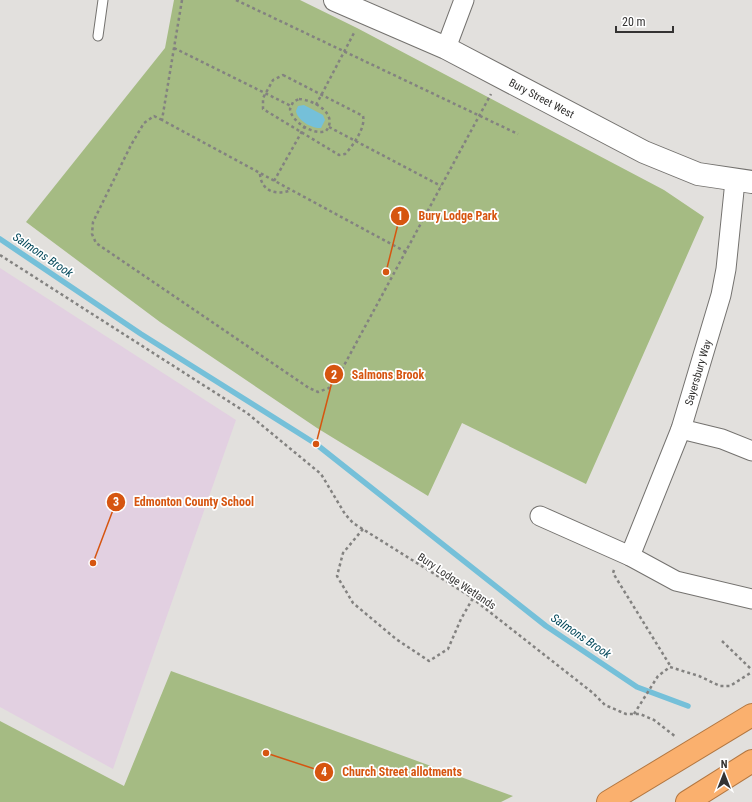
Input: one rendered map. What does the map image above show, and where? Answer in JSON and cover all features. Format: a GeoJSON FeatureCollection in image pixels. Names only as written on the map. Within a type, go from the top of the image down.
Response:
{"type":"FeatureCollection","features":[{"type":"Feature","properties":{"kind":"highway"},"geometry":{"type":"LineString","coordinates":[[608,802],[669,767],[752,715]]}},
{"type":"Feature","properties":{"kind":"highway"},"geometry":{"type":"LineString","coordinates":[[687,802],[752,761]]}},
{"type":"Feature","properties":{"kind":"street","name":"Bury Street West"},"geometry":{"type":"LineString","coordinates":[[335,0],[446,48],[644,152],[698,174],[744,181]]}},
{"type":"Feature","properties":{"kind":"street"},"geometry":{"type":"LineString","coordinates":[[446,48],[464,0]]}},
{"type":"Feature","properties":{"kind":"street","name":"Sayersbury Way"},"geometry":{"type":"LineString","coordinates":[[625,553],[681,429],[721,295],[744,181]]}},
{"type":"Feature","properties":{"kind":"street"},"geometry":{"type":"LineString","coordinates":[[681,429],[722,439],[752,451]]}},
{"type":"Feature","properties":{"kind":"street"},"geometry":{"type":"LineString","coordinates":[[540,516],[625,553],[676,580],[752,599]]}},
{"type":"Feature","properties":{"kind":"lane"},"geometry":{"type":"LineString","coordinates":[[98,36],[104,0]]}},
{"type":"Feature","properties":{"kind":"path"},"geometry":{"type":"LineString","coordinates":[[162,120],[182,0]]}},
{"type":"Feature","properties":{"kind":"path"},"geometry":{"type":"LineString","coordinates":[[236,0],[518,134]]}},
{"type":"Feature","properties":{"kind":"path"},"geometry":{"type":"LineString","coordinates":[[316,105],[344,51],[358,28],[363,12]]}},
{"type":"Feature","properties":{"kind":"path"},"geometry":{"type":"LineString","coordinates":[[174,48],[291,106]]}},
{"type":"Feature","properties":{"kind":"path"},"geometry":{"type":"LineString","coordinates":[[283,75],[363,116],[364,120],[354,141],[345,154],[339,155],[263,109],[263,98],[267,93],[272,80],[283,75]]}},
{"type":"Feature","properties":{"kind":"path"},"geometry":{"type":"LineString","coordinates":[[406,252],[154,116],[144,123],[131,145],[93,222],[92,234],[96,243],[309,388],[318,392],[329,388],[341,371],[406,252],[500,76]]}},
{"type":"Feature","properties":{"kind":"path"},"geometry":{"type":"LineString","coordinates":[[299,99],[316,105],[330,116],[329,127],[322,132],[305,126],[293,119],[290,113],[291,106],[293,102],[299,99]]}},
{"type":"Feature","properties":{"kind":"path"},"geometry":{"type":"LineString","coordinates":[[274,180],[305,126]]}},
{"type":"Feature","properties":{"kind":"path"},"geometry":{"type":"LineString","coordinates":[[329,127],[441,186]]}},
{"type":"Feature","properties":{"kind":"path"},"geometry":{"type":"LineString","coordinates":[[260,174],[261,181],[268,190],[276,194],[291,190]]}},
{"type":"Feature","properties":{"kind":"path","name":"Bury Lodge Wetlands"},"geometry":{"type":"LineString","coordinates":[[0,254],[247,412],[321,474],[349,519],[472,598],[593,693],[605,705],[626,714],[640,714],[654,720],[677,738]]}},
{"type":"Feature","properties":{"kind":"path"},"geometry":{"type":"LineString","coordinates":[[363,529],[343,552],[337,576],[353,603],[396,639],[429,661],[448,649],[472,598]]}},
{"type":"Feature","properties":{"kind":"path"},"geometry":{"type":"LineString","coordinates":[[625,553],[613,573],[671,667],[699,676],[720,686],[730,686],[752,671],[722,641]]}},
{"type":"Feature","properties":{"kind":"path"},"geometry":{"type":"LineString","coordinates":[[634,714],[658,676],[671,667]]}},
{"type":"Feature","properties":{"kind":"shaded area"},"geometry":{"type":"Polygon","coordinates":[[[0,268],[236,420],[113,769],[0,707],[0,268]]]}},
{"type":"Feature","properties":{"kind":"green space"},"geometry":{"type":"Polygon","coordinates":[[[174,0],[300,0],[357,28],[664,190],[704,217],[586,484],[462,423],[428,496],[317,428],[160,322],[26,222],[165,48],[174,0]]]}},
{"type":"Feature","properties":{"kind":"green space"},"geometry":{"type":"Polygon","coordinates":[[[171,671],[513,796],[501,802],[0,802],[0,721],[124,786],[171,671]]]}},
{"type":"Feature","properties":{"kind":"water"},"geometry":{"type":"Polygon","coordinates":[[[304,105],[323,115],[325,120],[321,128],[313,127],[299,118],[296,111],[298,106],[304,105]]]}},
{"type":"Feature","properties":{"kind":"waterway","name":"Salmons Brook"},"geometry":{"type":"LineString","coordinates":[[0,239],[141,334],[316,444],[546,626],[637,687],[688,706]]}},
{"type":"Feature","properties":{"kind":"place","name":"Bury Lodge Park"},"geometry":{"type":"Point","coordinates":[386,272]}},
{"type":"Feature","properties":{"kind":"place","name":"Salmons Brook"},"geometry":{"type":"Point","coordinates":[316,444]}},
{"type":"Feature","properties":{"kind":"place","name":"Edmonton County School"},"geometry":{"type":"Point","coordinates":[93,563]}},
{"type":"Feature","properties":{"kind":"place","name":"Church Street allotments"},"geometry":{"type":"Point","coordinates":[266,753]}}]}
